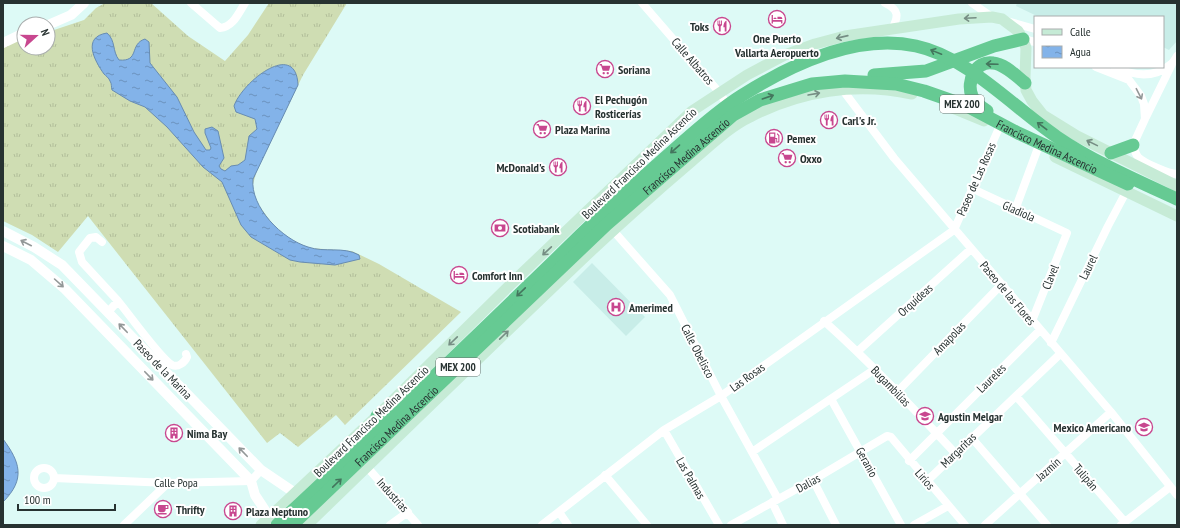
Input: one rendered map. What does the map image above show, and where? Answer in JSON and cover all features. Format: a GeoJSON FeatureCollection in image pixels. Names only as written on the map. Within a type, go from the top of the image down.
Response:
{"type":"FeatureCollection","features":[{"type":"Feature","properties":{"kind":"highway"},"geometry":{"type":"LineString","coordinates":[[844,85],[864,75],[926,71],[994,46],[1029,40]]}},
{"type":"Feature","properties":{"kind":"highway","name":"Francisco Medina Ascencio"},"geometry":{"type":"LineString","coordinates":[[735,111],[783,72],[844,49],[881,43],[916,46],[940,53],[962,64],[1058,138],[1087,155],[1177,199]]}},
{"type":"Feature","properties":{"kind":"highway"},"geometry":{"type":"LineString","coordinates":[[1018,133],[976,103],[972,95],[970,82],[971,77],[979,67],[987,63],[992,63],[1006,68],[1025,82]]}},
{"type":"Feature","properties":{"kind":"highway","name":"Francisco Medina Ascencio"},"geometry":{"type":"LineString","coordinates":[[270,523],[305,509],[607,224],[704,124],[760,100],[812,84],[896,84],[924,91],[966,106],[1018,133],[1177,208]]}},
{"type":"Feature","properties":{"kind":"highway"},"geometry":{"type":"LineString","coordinates":[[1111,153],[1133,145]]}},
{"type":"Feature","properties":{"kind":"highway","name":"Francisco Medina Ascencio"},"geometry":{"type":"LineString","coordinates":[[292,525],[305,509],[408,401],[607,224]]}},
{"type":"Feature","properties":{"kind":"highway"},"geometry":{"type":"LineString","coordinates":[[377,416],[408,401]]}},
{"type":"Feature","properties":{"kind":"main road","name":"Boulevard Francisco Medina Ascencio"},"geometry":{"type":"LineString","coordinates":[[305,509],[377,416],[516,279],[692,111],[719,92],[785,55],[815,44],[846,36],[959,19],[997,18]]}},
{"type":"Feature","properties":{"kind":"main road"},"geometry":{"type":"LineString","coordinates":[[997,18],[1029,40],[1026,48],[1025,82],[1029,96],[1043,115],[1058,126],[1177,186]]}},
{"type":"Feature","properties":{"kind":"main road"},"geometry":{"type":"LineString","coordinates":[[1026,65],[1034,57]]}},
{"type":"Feature","properties":{"kind":"main road","name":"Francisco Medina Ascencio"},"geometry":{"type":"LineString","coordinates":[[844,85],[901,92],[927,97],[999,128],[1177,216]]}},
{"type":"Feature","properties":{"kind":"main road","name":"Francisco Medina Ascencio"},"geometry":{"type":"LineString","coordinates":[[305,509],[367,467],[607,224],[708,147],[735,111]]}},
{"type":"Feature","properties":{"kind":"street"},"geometry":{"type":"LineString","coordinates":[[56,22],[71,15],[84,3]]}},
{"type":"Feature","properties":{"kind":"street"},"geometry":{"type":"LineString","coordinates":[[190,3],[220,28],[232,24],[245,3]]}},
{"type":"Feature","properties":{"kind":"street","name":"Calle Albatros"},"geometry":{"type":"LineString","coordinates":[[642,3],[735,111]]}},
{"type":"Feature","properties":{"kind":"street"},"geometry":{"type":"LineString","coordinates":[[885,3],[898,12],[898,16],[892,29]]}},
{"type":"Feature","properties":{"kind":"street"},"geometry":{"type":"LineString","coordinates":[[972,3],[997,18],[1034,29]]}},
{"type":"Feature","properties":{"kind":"street"},"geometry":{"type":"LineString","coordinates":[[3,43],[16,37]]}},
{"type":"Feature","properties":{"kind":"street"},"geometry":{"type":"LineString","coordinates":[[1177,56],[1133,145],[1136,155],[1142,160],[1170,174],[1177,174]]}},
{"type":"Feature","properties":{"kind":"street"},"geometry":{"type":"LineString","coordinates":[[1164,68],[1172,64]]}},
{"type":"Feature","properties":{"kind":"street"},"geometry":{"type":"LineString","coordinates":[[1099,68],[1129,80],[1142,99],[1145,119]]}},
{"type":"Feature","properties":{"kind":"street"},"geometry":{"type":"LineString","coordinates":[[1117,68],[1140,76],[1153,73],[1164,68]]}},
{"type":"Feature","properties":{"kind":"street","name":"Paseo de las Flores"},"geometry":{"type":"LineString","coordinates":[[844,85],[894,158],[971,250],[1111,412],[1177,495]]}},
{"type":"Feature","properties":{"kind":"street","name":"Paseo de Las Rosas"},"geometry":{"type":"LineString","coordinates":[[954,230],[971,188],[999,128]]}},
{"type":"Feature","properties":{"kind":"street"},"geometry":{"type":"LineString","coordinates":[[1014,210],[1038,148]]}},
{"type":"Feature","properties":{"kind":"street","name":"Gladiola"},"geometry":{"type":"LineString","coordinates":[[971,188],[1014,210],[1067,233]]}},
{"type":"Feature","properties":{"kind":"street","name":"Laurel"},"geometry":{"type":"LineString","coordinates":[[1051,343],[1126,192]]}},
{"type":"Feature","properties":{"kind":"street","name":"Calle Obelisco"},"geometry":{"type":"LineString","coordinates":[[607,224],[670,294],[721,396],[752,452],[775,500],[783,525]]}},
{"type":"Feature","properties":{"kind":"street","name":"Las Rosas"},"geometry":{"type":"LineString","coordinates":[[542,525],[664,430],[721,396],[824,321],[954,230]]}},
{"type":"Feature","properties":{"kind":"street","name":"Paseo de la Marina"},"geometry":{"type":"LineString","coordinates":[[3,232],[34,247],[62,265],[261,470],[305,509]]}},
{"type":"Feature","properties":{"kind":"street","name":"Clavel"},"geometry":{"type":"LineString","coordinates":[[1032,321],[1067,233]]}},
{"type":"Feature","properties":{"kind":"street"},"geometry":{"type":"LineString","coordinates":[[102,242],[96,237],[90,238],[79,252],[82,262],[118,301],[162,355],[173,365],[178,366],[183,362],[187,357],[186,354]]}},
{"type":"Feature","properties":{"kind":"street","name":"Paseo de la Marina"},"geometry":{"type":"LineString","coordinates":[[3,246],[30,260],[50,275],[92,316],[250,481],[255,495],[270,523]]}},
{"type":"Feature","properties":{"kind":"street","name":"Orquídeas"},"geometry":{"type":"LineString","coordinates":[[858,351],[971,250]]}},
{"type":"Feature","properties":{"kind":"street","name":"Amapolas"},"geometry":{"type":"LineString","coordinates":[[898,391],[1001,285]]}},
{"type":"Feature","properties":{"kind":"street"},"geometry":{"type":"LineString","coordinates":[[92,316],[107,311],[118,301]]}},
{"type":"Feature","properties":{"kind":"street"},"geometry":{"type":"LineString","coordinates":[[102,327],[107,311]]}},
{"type":"Feature","properties":{"kind":"street","name":"Bugambilias"},"geometry":{"type":"LineString","coordinates":[[824,321],[858,351],[898,391],[955,453]]}},
{"type":"Feature","properties":{"kind":"street","name":"Laureles"},"geometry":{"type":"LineString","coordinates":[[909,461],[1040,330]]}},
{"type":"Feature","properties":{"kind":"street","name":"Margaritas"},"geometry":{"type":"LineString","coordinates":[[927,481],[971,437],[1060,354]]}},
{"type":"Feature","properties":{"kind":"street"},"geometry":{"type":"LineString","coordinates":[[752,452],[875,369]]}},
{"type":"Feature","properties":{"kind":"street","name":"Tulipán"},"geometry":{"type":"LineString","coordinates":[[1016,396],[1123,524]]}},
{"type":"Feature","properties":{"kind":"street","name":"Geranio"},"geometry":{"type":"LineString","coordinates":[[831,399],[902,525]]}},
{"type":"Feature","properties":{"kind":"street","name":"Jazmín"},"geometry":{"type":"LineString","coordinates":[[984,525],[1111,412]]}},
{"type":"Feature","properties":{"kind":"street","name":"Las Palmas"},"geometry":{"type":"LineString","coordinates":[[664,430],[719,525]]}},
{"type":"Feature","properties":{"kind":"street","name":"Dalias"},"geometry":{"type":"LineString","coordinates":[[731,525],[813,480],[861,452],[883,437]]}},
{"type":"Feature","properties":{"kind":"street","name":"Lirios"},"geometry":{"type":"LineString","coordinates":[[883,437],[891,437],[909,461],[965,525]]}},
{"type":"Feature","properties":{"kind":"street"},"geometry":{"type":"LineString","coordinates":[[971,437],[1047,525]]}},
{"type":"Feature","properties":{"kind":"street","name":"Industrias"},"geometry":{"type":"LineString","coordinates":[[367,467],[418,525]]}},
{"type":"Feature","properties":{"kind":"street"},"geometry":{"type":"LineString","coordinates":[[250,481],[261,470]]}},
{"type":"Feature","properties":{"kind":"street"},"geometry":{"type":"LineString","coordinates":[[605,475],[647,525]]}},
{"type":"Feature","properties":{"kind":"street","name":"Calle Popa"},"geometry":{"type":"LineString","coordinates":[[54,478],[168,483],[250,481]]}},
{"type":"Feature","properties":{"kind":"street"},"geometry":{"type":"LineString","coordinates":[[813,480],[836,525]]}},
{"type":"Feature","properties":{"kind":"street"},"geometry":{"type":"LineString","coordinates":[[124,525],[168,483]]}},
{"type":"Feature","properties":{"kind":"street"},"geometry":{"type":"LineString","coordinates":[[1123,524],[1170,487]]}},
{"type":"Feature","properties":{"kind":"street"},"geometry":{"type":"LineString","coordinates":[[914,525],[948,506]]}},
{"type":"Feature","properties":{"kind":"street"},"geometry":{"type":"LineString","coordinates":[[390,525],[408,512]]}},
{"type":"Feature","properties":{"kind":"street"},"geometry":{"type":"LineString","coordinates":[[559,512],[568,525]]}},
{"type":"Feature","properties":{"kind":"shaded area"},"geometry":{"type":"Polygon","coordinates":[[[1017,3],[1177,3],[1177,41],[1169,50],[1164,48],[1164,16],[1037,16],[1016,6],[1017,3]]]}},
{"type":"Feature","properties":{"kind":"shaded area","name":"Amerimed"},"geometry":{"type":"Polygon","coordinates":[[[592,263],[645,317],[626,336],[573,282],[592,263]]]}},
{"type":"Feature","properties":{"kind":"green space"},"geometry":{"type":"Polygon","coordinates":[[[105,3],[151,3],[188,36],[225,61],[248,35],[269,3],[347,3],[303,75],[257,170],[252,188],[256,201],[271,222],[287,238],[310,248],[352,251],[379,264],[461,312],[345,425],[336,415],[298,447],[280,433],[267,443],[88,216],[58,252],[32,235],[3,221],[3,45],[16,41],[16,56],[56,56],[56,29],[84,20],[96,8],[105,3]]]}},
{"type":"Feature","properties":{"kind":"water"},"geometry":{"type":"Polygon","coordinates":[[[107,33],[112,39],[115,53],[119,60],[130,58],[140,41],[145,39],[149,42],[150,63],[177,97],[194,132],[206,150],[210,150],[211,148],[205,133],[205,129],[212,127],[218,131],[224,158],[219,166],[225,171],[231,166],[238,165],[245,160],[249,136],[257,129],[255,119],[236,112],[234,106],[239,96],[247,86],[268,69],[279,65],[288,66],[295,72],[298,85],[253,179],[253,190],[262,211],[278,229],[288,237],[298,243],[314,249],[353,252],[359,255],[360,259],[335,265],[290,260],[251,237],[241,225],[222,182],[203,167],[167,127],[145,107],[130,101],[112,90],[111,82],[104,74],[92,50],[92,44],[95,39],[99,35],[107,33]]]}},
{"type":"Feature","properties":{"kind":"water"},"geometry":{"type":"Polygon","coordinates":[[[3,439],[17,463],[18,478],[10,494],[3,502],[3,439]]]}},
{"type":"Feature","properties":{"kind":"place","name":"One Puerto Vallarta Aeropuerto"},"geometry":{"type":"Point","coordinates":[777,19]}},
{"type":"Feature","properties":{"kind":"place","name":"Toks"},"geometry":{"type":"Point","coordinates":[722,26]}},
{"type":"Feature","properties":{"kind":"place","name":"Soriana"},"geometry":{"type":"Point","coordinates":[605,69]}},
{"type":"Feature","properties":{"kind":"place","name":"El Pechugón Rosticerías"},"geometry":{"type":"Point","coordinates":[582,106]}},
{"type":"Feature","properties":{"kind":"place","name":"Carl's Jr."},"geometry":{"type":"Point","coordinates":[829,120]}},
{"type":"Feature","properties":{"kind":"place","name":"Plaza Marina"},"geometry":{"type":"Point","coordinates":[542,129]}},
{"type":"Feature","properties":{"kind":"place","name":"Pemex"},"geometry":{"type":"Point","coordinates":[774,138]}},
{"type":"Feature","properties":{"kind":"place","name":"Oxxo"},"geometry":{"type":"Point","coordinates":[787,158]}},
{"type":"Feature","properties":{"kind":"place","name":"McDonald's"},"geometry":{"type":"Point","coordinates":[558,167]}},
{"type":"Feature","properties":{"kind":"place","name":"Scotiabank"},"geometry":{"type":"Point","coordinates":[500,228]}},
{"type":"Feature","properties":{"kind":"place","name":"Comfort Inn"},"geometry":{"type":"Point","coordinates":[459,275]}},
{"type":"Feature","properties":{"kind":"place","name":"Amerimed"},"geometry":{"type":"Point","coordinates":[616,307]}},
{"type":"Feature","properties":{"kind":"place","name":"Agustin Melgar"},"geometry":{"type":"Point","coordinates":[925,416]}},
{"type":"Feature","properties":{"kind":"place","name":"Mexico Americano"},"geometry":{"type":"Point","coordinates":[1144,427]}},
{"type":"Feature","properties":{"kind":"place","name":"Nima Bay"},"geometry":{"type":"Point","coordinates":[174,433]}},
{"type":"Feature","properties":{"kind":"place","name":"Thrifty"},"geometry":{"type":"Point","coordinates":[163,509]}},
{"type":"Feature","properties":{"kind":"place","name":"Plaza Neptuno"},"geometry":{"type":"Point","coordinates":[233,511]}}]}
